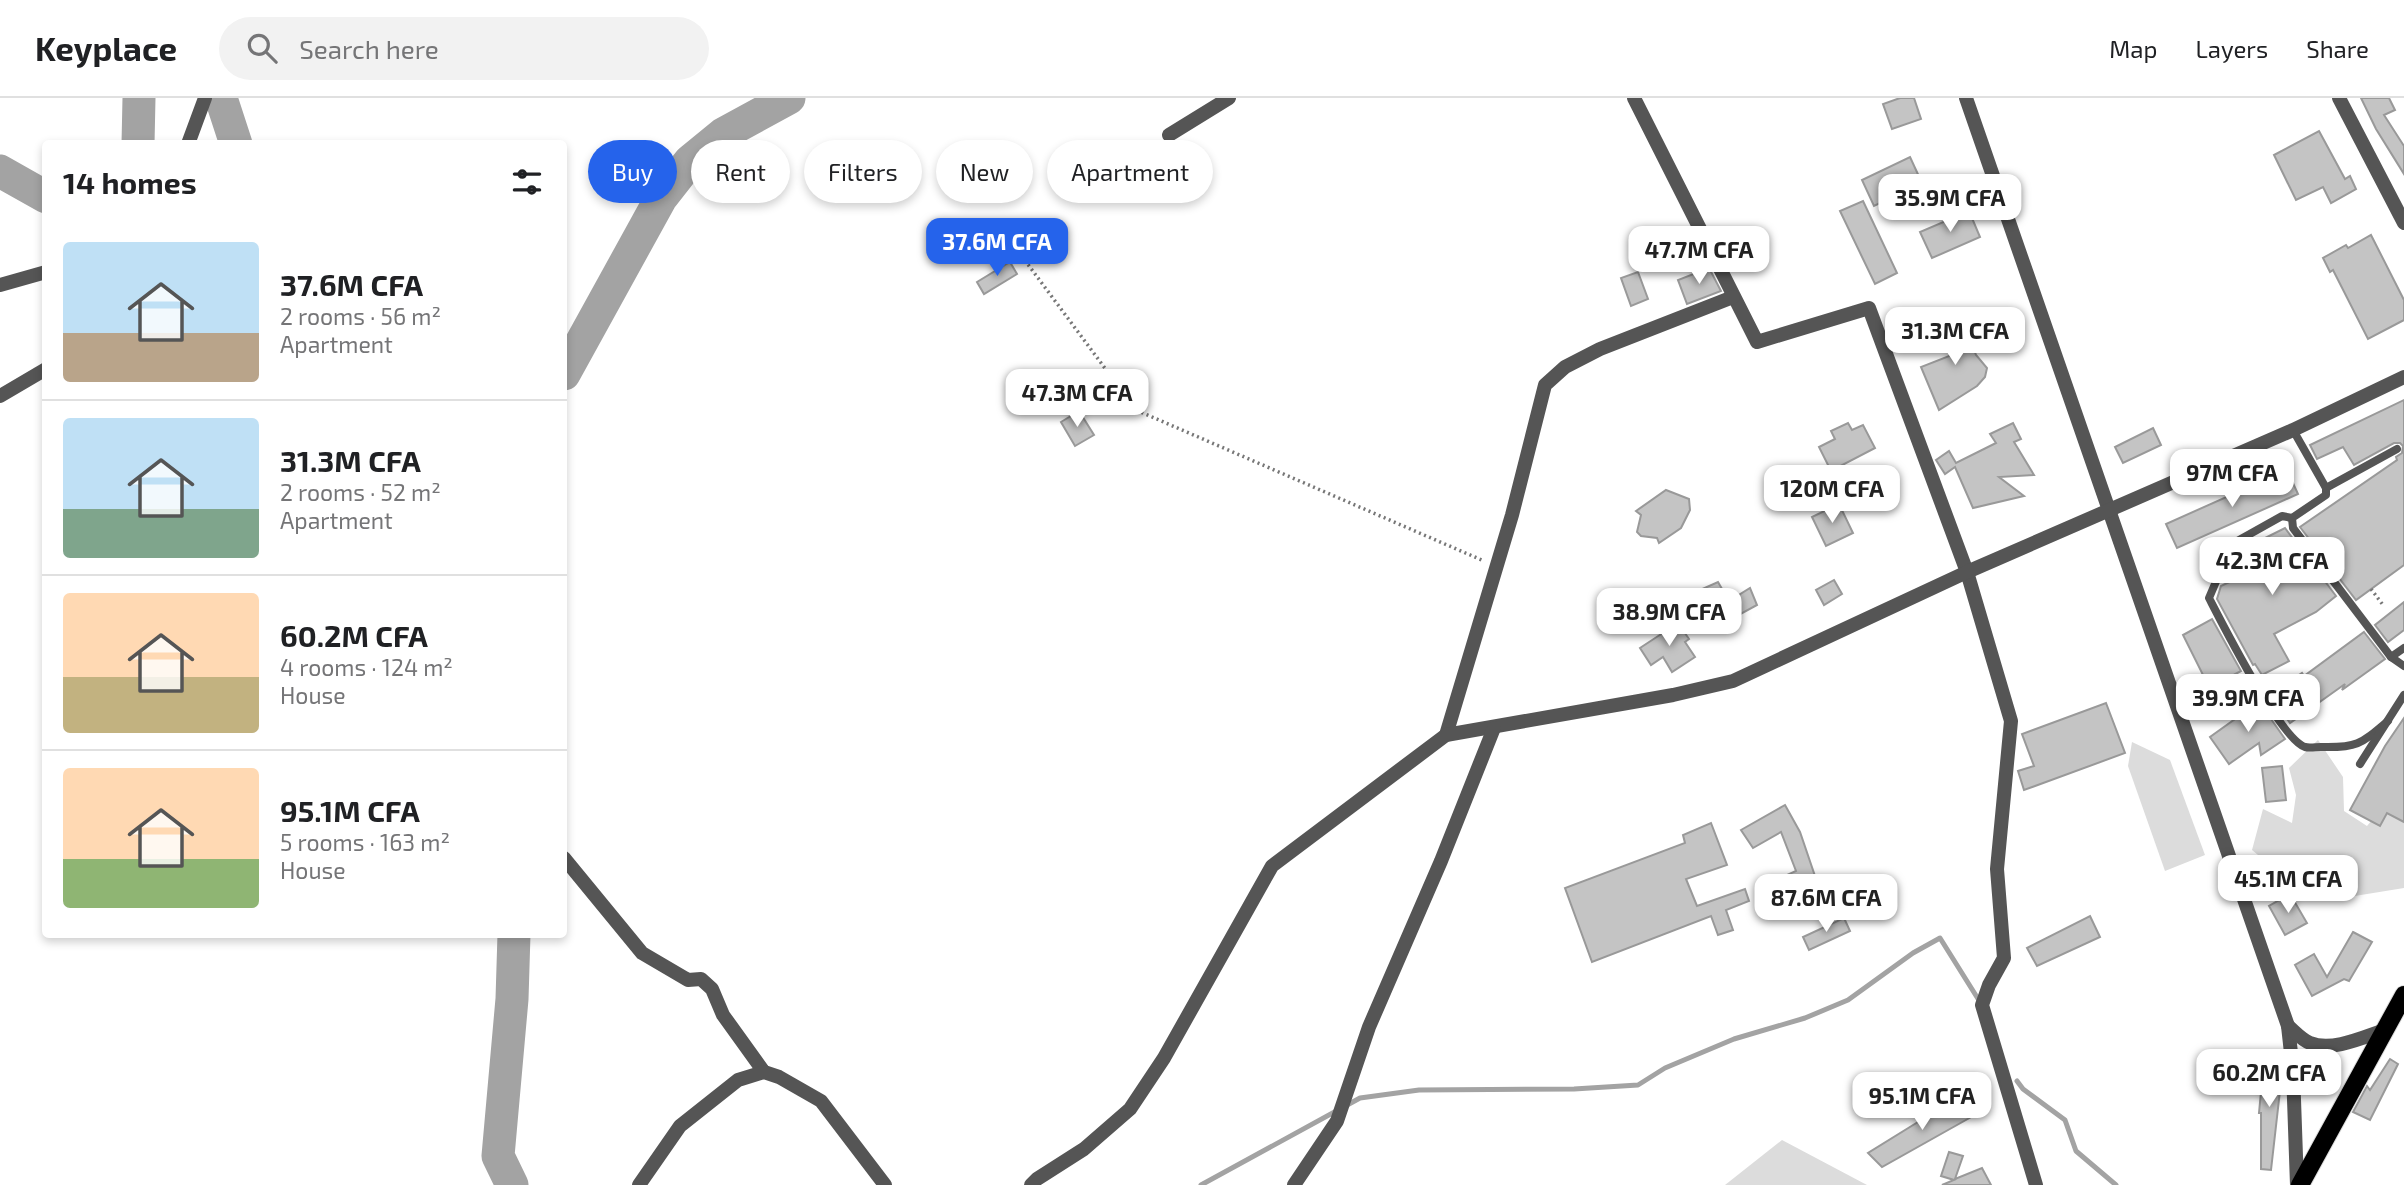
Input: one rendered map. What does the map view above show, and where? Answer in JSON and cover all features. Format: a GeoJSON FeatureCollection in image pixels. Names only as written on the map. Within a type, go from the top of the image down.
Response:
{"type":"FeatureCollection","features":[{"type":"Feature","properties":{"kind":"main road"},"geometry":{"type":"LineString","coordinates":[[2299,1185],[2404,995]]}},
{"type":"Feature","properties":{"kind":"street"},"geometry":{"type":"LineString","coordinates":[[189,140],[205,98]]}},
{"type":"Feature","properties":{"kind":"street"},"geometry":{"type":"LineString","coordinates":[[1169,135],[1229,98]]}},
{"type":"Feature","properties":{"kind":"street"},"geometry":{"type":"LineString","coordinates":[[1634,98],[1757,342],[1869,308],[1967,572],[2011,721],[1997,869],[2004,958],[1989,985],[1982,1005],[2036,1185]]}},
{"type":"Feature","properties":{"kind":"street"},"geometry":{"type":"LineString","coordinates":[[1966,98],[2288,1026],[2299,1185]]}},
{"type":"Feature","properties":{"kind":"street"},"geometry":{"type":"LineString","coordinates":[[2339,98],[2399,202],[2404,223]]}},
{"type":"Feature","properties":{"kind":"street"},"geometry":{"type":"LineString","coordinates":[[0,285],[42,273]]}},
{"type":"Feature","properties":{"kind":"street"},"geometry":{"type":"LineString","coordinates":[[1446,735],[1496,567],[1545,384],[1565,367],[1600,349],[1733,297]]}},
{"type":"Feature","properties":{"kind":"street"},"geometry":{"type":"LineString","coordinates":[[0,396],[42,371]]}},
{"type":"Feature","properties":{"kind":"street"},"geometry":{"type":"LineString","coordinates":[[1031,1185],[1084,1149],[1130,1109],[1164,1058],[1272,866],[1446,735],[1673,695],[1733,681],[1967,572],[2293,430],[2404,377]]}},
{"type":"Feature","properties":{"kind":"street"},"geometry":{"type":"LineString","coordinates":[[1294,1185],[1338,1121],[1368,1027],[1441,861],[1494,728]]}},
{"type":"Feature","properties":{"kind":"street"},"geometry":{"type":"LineString","coordinates":[[567,862],[642,953],[688,980],[701,979],[712,989],[723,1015],[764,1072]]}},
{"type":"Feature","properties":{"kind":"street"},"geometry":{"type":"LineString","coordinates":[[2288,1026],[2311,1043],[2325,1044],[2347,1043],[2385,1030]]}},
{"type":"Feature","properties":{"kind":"street"},"geometry":{"type":"LineString","coordinates":[[639,1185],[680,1126],[738,1080],[764,1072],[779,1077],[821,1101],[885,1185]]}},
{"type":"Feature","properties":{"kind":"lane"},"geometry":{"type":"LineString","coordinates":[[2293,430],[2326,488],[2326,495],[2292,518],[2282,516],[2232,544],[2208,598],[2253,682],[2292,737],[2304,747],[2341,748],[2363,742],[2388,721]]}},
{"type":"Feature","properties":{"kind":"lane"},"geometry":{"type":"LineString","coordinates":[[2326,488],[2397,449]]}},
{"type":"Feature","properties":{"kind":"lane"},"geometry":{"type":"LineString","coordinates":[[2292,518],[2293,528],[2300,538],[2391,657],[2404,666]]}},
{"type":"Feature","properties":{"kind":"lane"},"geometry":{"type":"LineString","coordinates":[[2391,657],[2404,648]]}},
{"type":"Feature","properties":{"kind":"lane"},"geometry":{"type":"LineString","coordinates":[[2360,764],[2404,695]]}},
{"type":"Feature","properties":{"kind":"path"},"geometry":{"type":"LineString","coordinates":[[1015,247],[1136,410],[1496,567]]}},
{"type":"Feature","properties":{"kind":"path"},"geometry":{"type":"LineString","coordinates":[[2371,589],[2383,606]]}},
{"type":"Feature","properties":{"kind":"shaded area"},"geometry":{"type":"Polygon","coordinates":[[[2318,740],[2343,777],[2344,811],[2367,826],[2382,808],[2404,815],[2404,888],[2324,901],[2311,872],[2292,883],[2252,850],[2263,809],[2292,823],[2296,795],[2289,768],[2318,740]]]}},
{"type":"Feature","properties":{"kind":"shaded area"},"geometry":{"type":"Polygon","coordinates":[[[2132,742],[2170,760],[2205,855],[2165,871],[2128,766],[2132,742]]]}},
{"type":"Feature","properties":{"kind":"shaded area"},"geometry":{"type":"Polygon","coordinates":[[[1782,1140],[1867,1185],[1725,1185],[1782,1140]]]}},
{"type":"Feature","properties":{"kind":"building"},"geometry":{"type":"Polygon","coordinates":[[[1900,98],[1914,98],[1921,119],[1892,129],[1883,104],[1900,98]]]}},
{"type":"Feature","properties":{"kind":"building"},"geometry":{"type":"Polygon","coordinates":[[[2361,98],[2389,98],[2395,110],[2384,115],[2404,146],[2404,174],[2376,129],[2361,98]]]}},
{"type":"Feature","properties":{"kind":"building"},"geometry":{"type":"Polygon","coordinates":[[[2319,131],[2345,179],[2350,176],[2356,189],[2331,203],[2323,187],[2296,200],[2274,155],[2319,131]]]}},
{"type":"Feature","properties":{"kind":"building"},"geometry":{"type":"Polygon","coordinates":[[[1910,157],[1922,183],[1874,206],[1862,180],[1910,157]]]}},
{"type":"Feature","properties":{"kind":"building"},"geometry":{"type":"Polygon","coordinates":[[[1863,201],[1897,273],[1875,284],[1840,211],[1863,201]]]}},
{"type":"Feature","properties":{"kind":"building"},"geometry":{"type":"Polygon","coordinates":[[[1969,211],[1980,237],[1932,258],[1920,232],[1969,211]]]}},
{"type":"Feature","properties":{"kind":"building"},"geometry":{"type":"Polygon","coordinates":[[[2371,235],[2404,300],[2404,320],[2368,339],[2333,270],[2330,272],[2323,258],[2371,235]]]}},
{"type":"Feature","properties":{"kind":"building"},"geometry":{"type":"Polygon","coordinates":[[[1010,262],[1017,274],[984,294],[977,282],[1010,262]]]}},
{"type":"Feature","properties":{"kind":"building"},"geometry":{"type":"Polygon","coordinates":[[[1709,268],[1721,291],[1687,304],[1678,280],[1709,268]]]}},
{"type":"Feature","properties":{"kind":"building"},"geometry":{"type":"Polygon","coordinates":[[[1638,272],[1648,299],[1631,306],[1621,278],[1638,272]]]}},
{"type":"Feature","properties":{"kind":"building"},"geometry":{"type":"Polygon","coordinates":[[[1963,318],[1976,355],[1987,368],[1985,377],[1977,386],[1939,410],[1921,367],[1952,355],[1944,323],[1963,318]]]}},
{"type":"Feature","properties":{"kind":"building"},"geometry":{"type":"Polygon","coordinates":[[[2404,400],[2404,565],[2356,600],[2300,527],[2397,460],[2396,457],[2402,453],[2403,446],[2394,443],[2354,465],[2343,447],[2317,459],[2310,445],[2404,400]]]}},
{"type":"Feature","properties":{"kind":"building"},"geometry":{"type":"Polygon","coordinates":[[[1079,411],[1094,435],[1075,446],[1061,422],[1079,411]]]}},
{"type":"Feature","properties":{"kind":"building"},"geometry":{"type":"Polygon","coordinates":[[[1848,423],[1852,430],[1863,425],[1875,448],[1831,471],[1819,447],[1835,439],[1831,431],[1848,423]]]}},
{"type":"Feature","properties":{"kind":"building"},"geometry":{"type":"Polygon","coordinates":[[[2013,423],[2021,439],[2014,442],[2034,475],[1999,477],[2024,496],[1973,508],[1955,467],[1945,474],[1936,460],[1949,451],[1956,463],[1996,443],[1990,434],[2013,423]]]}},
{"type":"Feature","properties":{"kind":"building"},"geometry":{"type":"Polygon","coordinates":[[[2153,428],[2161,445],[2123,463],[2115,447],[2153,428]]]}},
{"type":"Feature","properties":{"kind":"building"},"geometry":{"type":"Polygon","coordinates":[[[2287,470],[2298,494],[2177,548],[2166,524],[2287,470]]]}},
{"type":"Feature","properties":{"kind":"building"},"geometry":{"type":"Polygon","coordinates":[[[1666,490],[1689,499],[1690,510],[1681,528],[1659,543],[1657,538],[1641,536],[1637,532],[1641,515],[1636,511],[1666,490]]]}},
{"type":"Feature","properties":{"kind":"building"},"geometry":{"type":"Polygon","coordinates":[[[1839,504],[1853,533],[1826,546],[1812,517],[1839,504]]]}},
{"type":"Feature","properties":{"kind":"building"},"geometry":{"type":"Polygon","coordinates":[[[2285,528],[2336,596],[2316,612],[2274,634],[2289,661],[2262,675],[2255,664],[2253,665],[2217,599],[2221,586],[2246,574],[2235,553],[2285,528]]]}},
{"type":"Feature","properties":{"kind":"building"},"geometry":{"type":"Polygon","coordinates":[[[1834,580],[1842,594],[1824,605],[1816,590],[1834,580]]]}},
{"type":"Feature","properties":{"kind":"building"},"geometry":{"type":"Polygon","coordinates":[[[1718,582],[1729,601],[1750,588],[1757,605],[1726,622],[1718,607],[1711,612],[1700,590],[1718,582]]]}},
{"type":"Feature","properties":{"kind":"building"},"geometry":{"type":"Polygon","coordinates":[[[2404,602],[2404,630],[2388,642],[2375,625],[2404,602]]]}},
{"type":"Feature","properties":{"kind":"building"},"geometry":{"type":"Polygon","coordinates":[[[2212,619],[2241,671],[2228,678],[2234,689],[2215,699],[2183,635],[2212,619]]]}},
{"type":"Feature","properties":{"kind":"building"},"geometry":{"type":"Polygon","coordinates":[[[1678,623],[1689,639],[1685,642],[1695,657],[1672,672],[1663,657],[1651,665],[1640,648],[1678,623]]]}},
{"type":"Feature","properties":{"kind":"building"},"geometry":{"type":"Polygon","coordinates":[[[2364,632],[2385,659],[2290,723],[2270,695],[2302,673],[2304,676],[2364,632]]]}},
{"type":"Feature","properties":{"kind":"building"},"geometry":{"type":"Polygon","coordinates":[[[2259,702],[2285,739],[2261,755],[2259,743],[2229,764],[2210,737],[2259,702]]]}},
{"type":"Feature","properties":{"kind":"building"},"geometry":{"type":"Polygon","coordinates":[[[2106,703],[2125,753],[2024,790],[2018,771],[2034,766],[2022,734],[2106,703]]]}},
{"type":"Feature","properties":{"kind":"building"},"geometry":{"type":"Polygon","coordinates":[[[2404,718],[2404,822],[2387,813],[2380,826],[2350,810],[2385,746],[2404,718]]]}},
{"type":"Feature","properties":{"kind":"building"},"geometry":{"type":"Polygon","coordinates":[[[2282,766],[2286,800],[2266,802],[2262,768],[2282,766]]]}},
{"type":"Feature","properties":{"kind":"building"},"geometry":{"type":"Polygon","coordinates":[[[1785,805],[1800,832],[1817,882],[1783,895],[1778,879],[1796,871],[1781,832],[1753,848],[1741,830],[1785,805]]]}},
{"type":"Feature","properties":{"kind":"building"},"geometry":{"type":"Polygon","coordinates":[[[1711,823],[1727,865],[1686,879],[1697,906],[1745,889],[1749,901],[1726,910],[1733,930],[1718,935],[1711,916],[1592,962],[1565,888],[1685,843],[1683,835],[1711,823]]]}},
{"type":"Feature","properties":{"kind":"building"},"geometry":{"type":"Polygon","coordinates":[[[2290,894],[2307,923],[2285,935],[2269,906],[2290,894]]]}},
{"type":"Feature","properties":{"kind":"building"},"geometry":{"type":"Polygon","coordinates":[[[2090,916],[2100,937],[2037,966],[2027,948],[2090,916]]]}},
{"type":"Feature","properties":{"kind":"building"},"geometry":{"type":"Polygon","coordinates":[[[1844,918],[1850,931],[1809,950],[1803,937],[1844,918]]]}},
{"type":"Feature","properties":{"kind":"building"},"geometry":{"type":"Polygon","coordinates":[[[2353,932],[2372,942],[2349,981],[2344,979],[2312,996],[2295,965],[2314,954],[2327,977],[2353,932]]]}},
{"type":"Feature","properties":{"kind":"building"},"geometry":{"type":"Polygon","coordinates":[[[2272,1056],[2282,1073],[2271,1170],[2261,1169],[2259,1113],[2263,1071],[2259,1063],[2272,1056]]]}},
{"type":"Feature","properties":{"kind":"building"},"geometry":{"type":"Polygon","coordinates":[[[2390,1059],[2398,1064],[2370,1120],[2353,1112],[2367,1086],[2370,1090],[2390,1059]]]}},
{"type":"Feature","properties":{"kind":"building"},"geometry":{"type":"Polygon","coordinates":[[[1960,1096],[1973,1116],[1882,1167],[1868,1153],[1960,1096]]]}},
{"type":"Feature","properties":{"kind":"building"},"geometry":{"type":"Polygon","coordinates":[[[1949,1152],[1963,1156],[1955,1179],[1982,1168],[1991,1185],[1942,1185],[1954,1180],[1941,1176],[1949,1152]]]}},
{"type":"Feature","properties":{"kind":"waterway"},"geometry":{"type":"LineString","coordinates":[[138,140],[139,98]]}},
{"type":"Feature","properties":{"kind":"waterway"},"geometry":{"type":"LineString","coordinates":[[221,98],[235,140]]}},
{"type":"Feature","properties":{"kind":"waterway"},"geometry":{"type":"LineString","coordinates":[[567,369],[661,198],[690,161],[723,134],[789,98]]}},
{"type":"Feature","properties":{"kind":"waterway"},"geometry":{"type":"LineString","coordinates":[[0,171],[42,195]]}},
{"type":"Feature","properties":{"kind":"waterway"},"geometry":{"type":"LineString","coordinates":[[512,1185],[498,1156],[512,999],[514,938]]}},
{"type":"Feature","properties":{"kind":"waterway"},"geometry":{"type":"LineString","coordinates":[[1201,1185],[1360,1098],[1419,1090],[1574,1089],[1638,1085],[1665,1068],[1734,1039],[1805,1018],[1848,1000],[1913,953],[1940,938],[1980,1002]]}},
{"type":"Feature","properties":{"kind":"waterway"},"geometry":{"type":"LineString","coordinates":[[2017,1081],[2023,1089],[2065,1120],[2076,1151],[2116,1185]]}}]}
